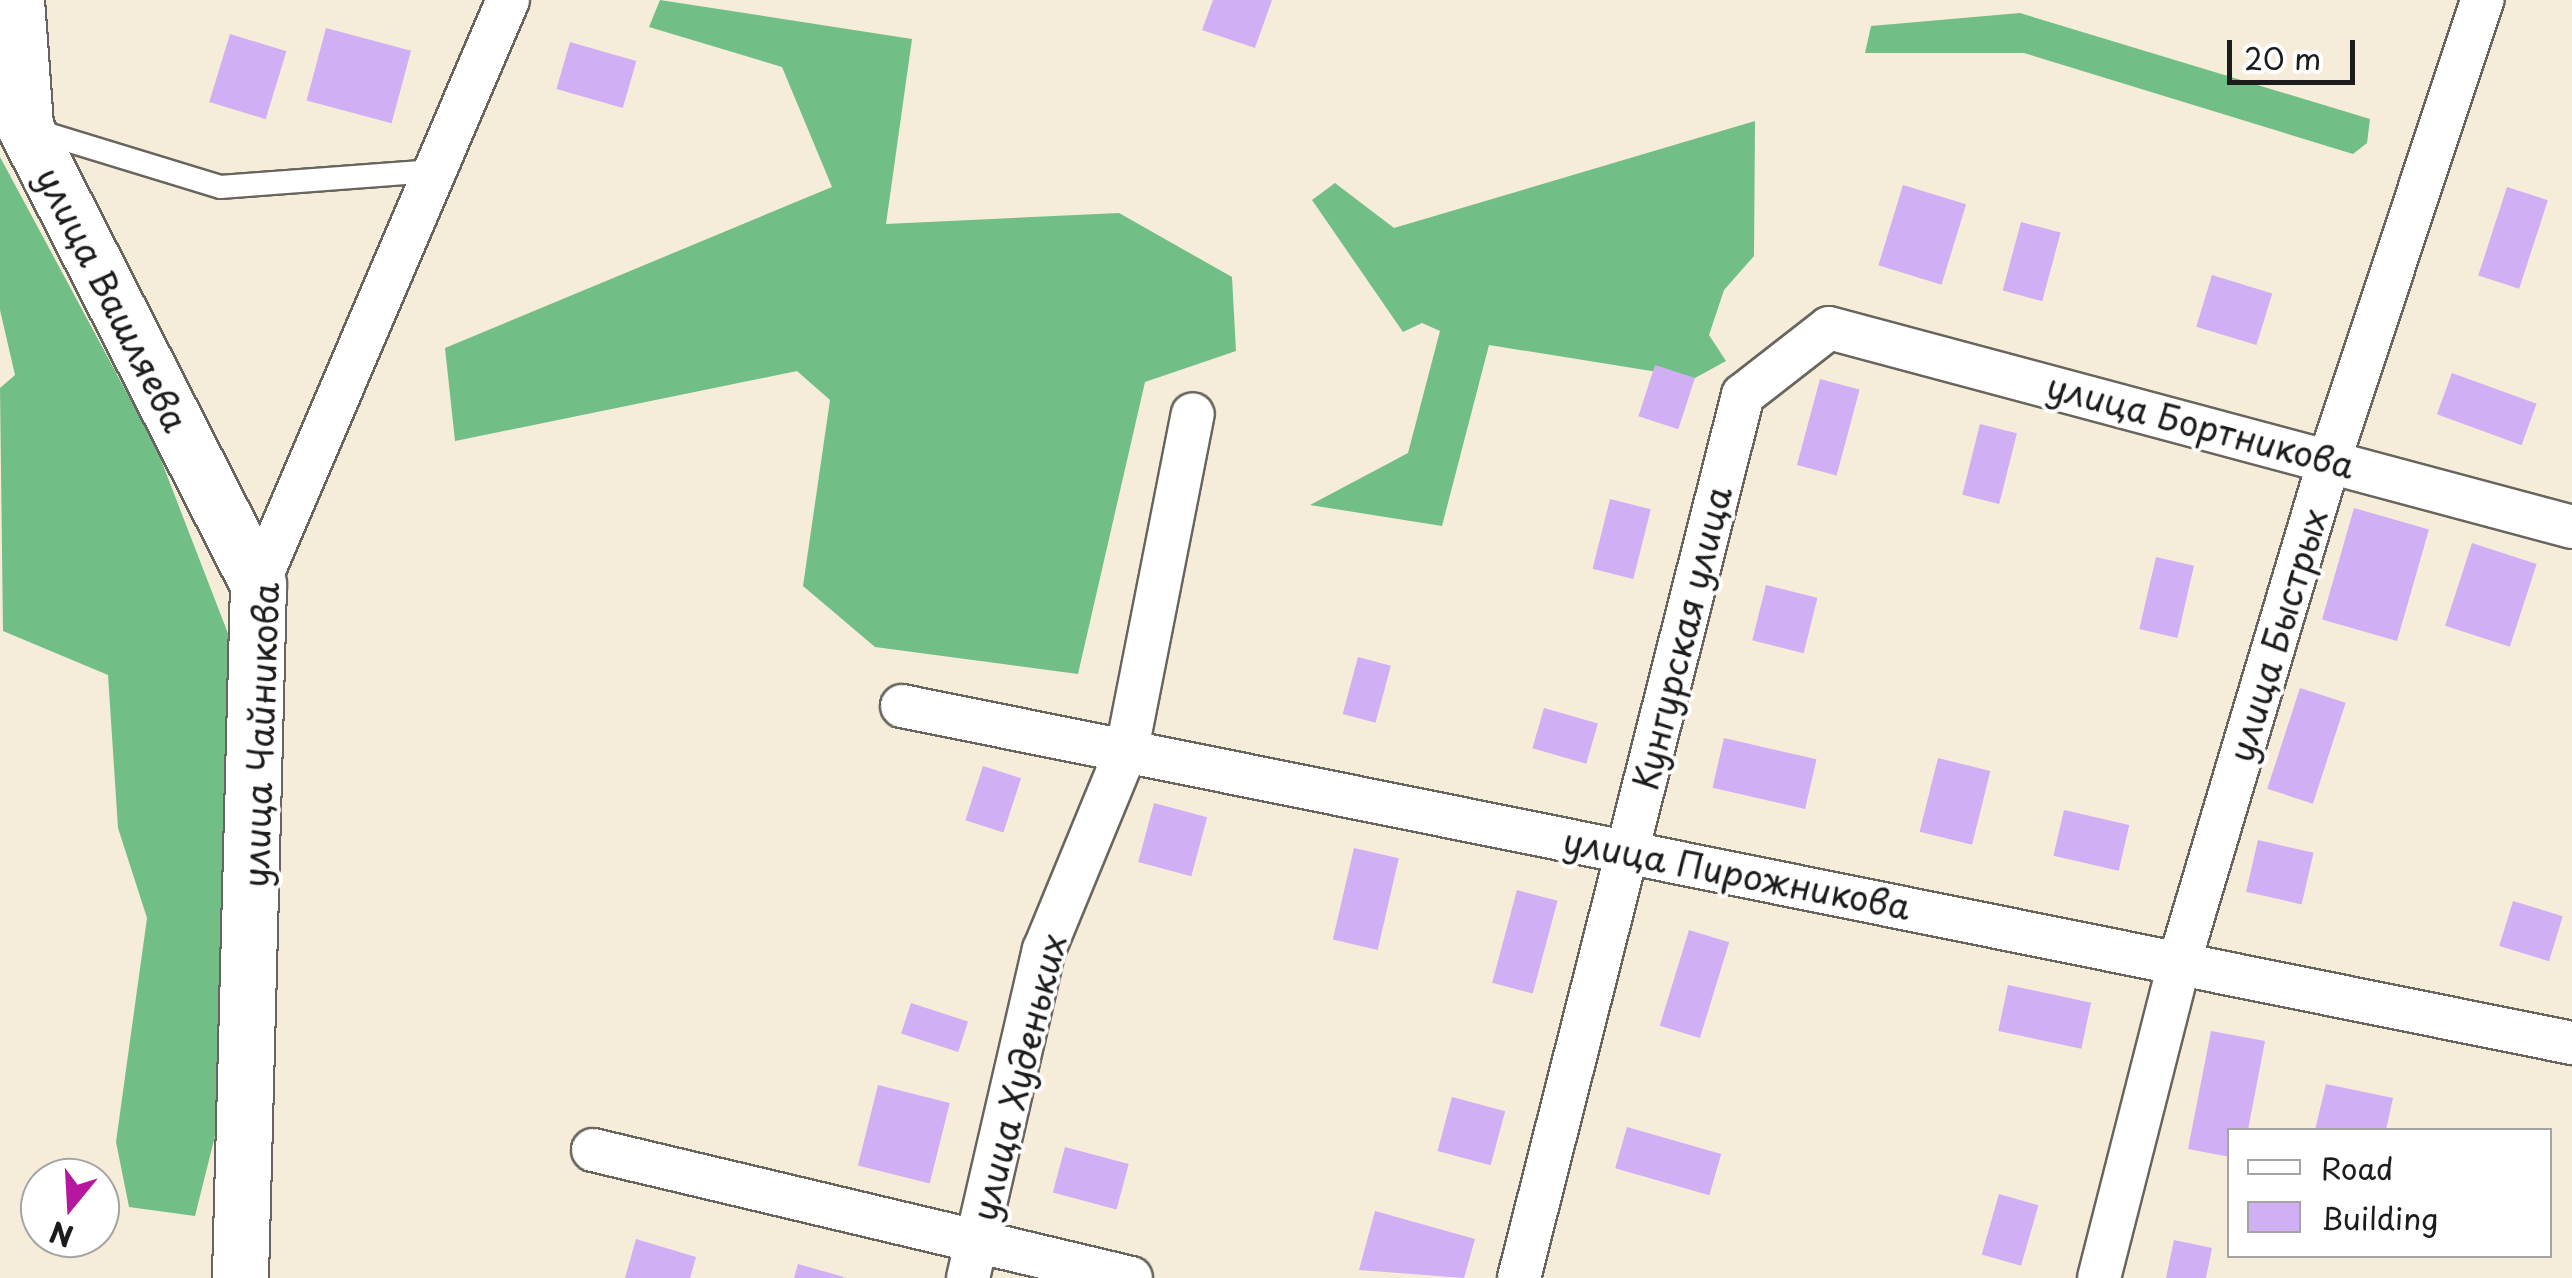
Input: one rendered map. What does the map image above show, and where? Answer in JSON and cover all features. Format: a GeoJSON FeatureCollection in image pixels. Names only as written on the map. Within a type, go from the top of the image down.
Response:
{"type":"FeatureCollection","features":[{"type":"Feature","properties":{"kind":"street","name":"улица Вашляева"},"geometry":{"type":"LineString","coordinates":[[16,0],[25,127],[258,584]]}},
{"type":"Feature","properties":{"kind":"street","name":"улица Чайникова"},"geometry":{"type":"LineString","coordinates":[[240,1278],[258,584],[431,171],[508,0]]}},
{"type":"Feature","properties":{"kind":"street","name":"улица Быстрых"},"geometry":{"type":"LineString","coordinates":[[2099,1278],[2180,960],[2330,458],[2482,0]]}},
{"type":"Feature","properties":{"kind":"street","name":"улица Бортникова"},"geometry":{"type":"LineString","coordinates":[[1829,328],[2330,458],[2572,527]]}},
{"type":"Feature","properties":{"kind":"street","name":"Кунгурская улица"},"geometry":{"type":"LineString","coordinates":[[1519,1278],[1742,395],[1829,328]]}},
{"type":"Feature","properties":{"kind":"street","name":"улица Худеньких"},"geometry":{"type":"LineString","coordinates":[[972,1260],[1044,950],[1127,749],[1193,414]]}},
{"type":"Feature","properties":{"kind":"street","name":"улица Пирожникова"},"geometry":{"type":"LineString","coordinates":[[902,706],[2180,960],[2572,1044]]}},
{"type":"Feature","properties":{"kind":"street"},"geometry":{"type":"LineString","coordinates":[[593,1150],[972,1260],[1131,1278]]}},
{"type":"Feature","properties":{"kind":"lane"},"geometry":{"type":"LineString","coordinates":[[25,127],[220,187],[431,171]]}},
{"type":"Feature","properties":{"kind":"green space"},"geometry":{"type":"Polygon","coordinates":[[[660,0],[912,39],[886,224],[1119,213],[1232,277],[1236,351],[1145,382],[1078,674],[875,647],[803,586],[830,400],[797,371],[455,441],[445,348],[832,187],[782,67],[649,27],[660,0]]]}},
{"type":"Feature","properties":{"kind":"green space"},"geometry":{"type":"Polygon","coordinates":[[[2020,13],[2370,119],[2367,143],[2353,154],[2024,53],[1865,53],[1871,26],[2020,13]]]}},
{"type":"Feature","properties":{"kind":"green space"},"geometry":{"type":"Polygon","coordinates":[[[1755,121],[1754,256],[1724,290],[1709,335],[1726,361],[1695,378],[1489,345],[1442,526],[1310,505],[1408,453],[1440,331],[1422,323],[1403,332],[1312,200],[1335,183],[1394,228],[1755,121]]]}},
{"type":"Feature","properties":{"kind":"green space"},"geometry":{"type":"Polygon","coordinates":[[[0,157],[156,447],[239,662],[224,1100],[195,1216],[129,1207],[116,1142],[147,918],[118,828],[108,675],[3,631],[0,388],[15,375],[0,310],[0,157]]]}},
{"type":"Feature","properties":{"kind":"building"},"geometry":{"type":"Polygon","coordinates":[[[1213,0],[1272,0],[1255,48],[1202,30],[1213,0]]]}},
{"type":"Feature","properties":{"kind":"building"},"geometry":{"type":"Polygon","coordinates":[[[326,28],[411,51],[392,123],[307,100],[326,28]]]}},
{"type":"Feature","properties":{"kind":"building"},"geometry":{"type":"Polygon","coordinates":[[[230,34],[286,51],[266,119],[209,102],[230,34]]]}},
{"type":"Feature","properties":{"kind":"building"},"geometry":{"type":"Polygon","coordinates":[[[570,42],[636,61],[623,108],[556,89],[570,42]]]}},
{"type":"Feature","properties":{"kind":"building"},"geometry":{"type":"Polygon","coordinates":[[[1903,185],[1966,204],[1942,285],[1878,265],[1903,185]]]}},
{"type":"Feature","properties":{"kind":"building"},"geometry":{"type":"Polygon","coordinates":[[[2507,187],[2548,200],[2519,289],[2478,275],[2507,187]]]}},
{"type":"Feature","properties":{"kind":"building"},"geometry":{"type":"Polygon","coordinates":[[[2021,222],[2061,233],[2042,301],[2003,291],[2021,222]]]}},
{"type":"Feature","properties":{"kind":"building"},"geometry":{"type":"Polygon","coordinates":[[[2212,275],[2272,293],[2256,345],[2196,327],[2212,275]]]}},
{"type":"Feature","properties":{"kind":"building"},"geometry":{"type":"Polygon","coordinates":[[[1655,365],[1695,378],[1678,429],[1638,416],[1655,365]]]}},
{"type":"Feature","properties":{"kind":"building"},"geometry":{"type":"Polygon","coordinates":[[[2452,373],[2537,404],[2522,445],[2437,414],[2452,373]]]}},
{"type":"Feature","properties":{"kind":"building"},"geometry":{"type":"Polygon","coordinates":[[[1820,379],[1860,390],[1837,476],[1797,465],[1820,379]]]}},
{"type":"Feature","properties":{"kind":"building"},"geometry":{"type":"Polygon","coordinates":[[[1980,424],[2017,433],[1999,504],[1962,495],[1980,424]]]}},
{"type":"Feature","properties":{"kind":"building"},"geometry":{"type":"Polygon","coordinates":[[[1610,499],[1651,509],[1633,579],[1593,569],[1610,499]]]}},
{"type":"Feature","properties":{"kind":"building"},"geometry":{"type":"Polygon","coordinates":[[[2354,508],[2429,529],[2397,641],[2322,620],[2354,508]]]}},
{"type":"Feature","properties":{"kind":"building"},"geometry":{"type":"Polygon","coordinates":[[[2472,543],[2537,564],[2510,647],[2445,626],[2472,543]]]}},
{"type":"Feature","properties":{"kind":"building"},"geometry":{"type":"Polygon","coordinates":[[[2156,557],[2194,566],[2177,638],[2139,629],[2156,557]]]}},
{"type":"Feature","properties":{"kind":"building"},"geometry":{"type":"Polygon","coordinates":[[[1766,585],[1817,598],[1804,653],[1752,640],[1766,585]]]}},
{"type":"Feature","properties":{"kind":"building"},"geometry":{"type":"Polygon","coordinates":[[[1358,657],[1391,666],[1376,723],[1343,714],[1358,657]]]}},
{"type":"Feature","properties":{"kind":"building"},"geometry":{"type":"Polygon","coordinates":[[[2300,688],[2346,703],[2313,804],[2267,789],[2300,688]]]}},
{"type":"Feature","properties":{"kind":"building"},"geometry":{"type":"Polygon","coordinates":[[[1544,708],[1598,723],[1586,764],[1532,748],[1544,708]]]}},
{"type":"Feature","properties":{"kind":"building"},"geometry":{"type":"Polygon","coordinates":[[[1724,738],[1817,759],[1805,809],[1713,788],[1724,738]]]}},
{"type":"Feature","properties":{"kind":"building"},"geometry":{"type":"Polygon","coordinates":[[[1938,758],[1990,771],[1972,845],[1920,832],[1938,758]]]}},
{"type":"Feature","properties":{"kind":"building"},"geometry":{"type":"Polygon","coordinates":[[[983,766],[1021,778],[1003,833],[965,820],[983,766]]]}},
{"type":"Feature","properties":{"kind":"building"},"geometry":{"type":"Polygon","coordinates":[[[1154,803],[1207,817],[1191,876],[1138,862],[1154,803]]]}},
{"type":"Feature","properties":{"kind":"building"},"geometry":{"type":"Polygon","coordinates":[[[2064,810],[2129,825],[2119,871],[2053,856],[2064,810]]]}},
{"type":"Feature","properties":{"kind":"building"},"geometry":{"type":"Polygon","coordinates":[[[2258,840],[2314,853],[2302,904],[2246,892],[2258,840]]]}},
{"type":"Feature","properties":{"kind":"building"},"geometry":{"type":"Polygon","coordinates":[[[1354,848],[1399,858],[1378,950],[1333,940],[1354,848]]]}},
{"type":"Feature","properties":{"kind":"building"},"geometry":{"type":"Polygon","coordinates":[[[1517,890],[1558,901],[1533,994],[1492,983],[1517,890]]]}},
{"type":"Feature","properties":{"kind":"building"},"geometry":{"type":"Polygon","coordinates":[[[2513,901],[2563,916],[2549,961],[2499,946],[2513,901]]]}},
{"type":"Feature","properties":{"kind":"building"},"geometry":{"type":"Polygon","coordinates":[[[1689,930],[1729,942],[1700,1038],[1660,1026],[1689,930]]]}},
{"type":"Feature","properties":{"kind":"building"},"geometry":{"type":"Polygon","coordinates":[[[2008,985],[2091,1003],[2081,1049],[1998,1031],[2008,985]]]}},
{"type":"Feature","properties":{"kind":"building"},"geometry":{"type":"Polygon","coordinates":[[[911,1003],[968,1022],[958,1052],[901,1033],[911,1003]]]}},
{"type":"Feature","properties":{"kind":"building"},"geometry":{"type":"Polygon","coordinates":[[[2211,1031],[2265,1041],[2248,1128],[2227,1128],[2227,1156],[2188,1149],[2211,1031]]]}},
{"type":"Feature","properties":{"kind":"building"},"geometry":{"type":"Polygon","coordinates":[[[2326,1084],[2393,1098],[2386,1128],[2315,1128],[2326,1084]]]}},
{"type":"Feature","properties":{"kind":"building"},"geometry":{"type":"Polygon","coordinates":[[[878,1085],[950,1103],[930,1183],[858,1166],[878,1085]]]}},
{"type":"Feature","properties":{"kind":"building"},"geometry":{"type":"Polygon","coordinates":[[[1452,1097],[1505,1111],[1491,1165],[1438,1151],[1452,1097]]]}},
{"type":"Feature","properties":{"kind":"building"},"geometry":{"type":"Polygon","coordinates":[[[1627,1127],[1721,1154],[1709,1195],[1615,1168],[1627,1127]]]}},
{"type":"Feature","properties":{"kind":"building"},"geometry":{"type":"Polygon","coordinates":[[[1065,1147],[1129,1164],[1117,1209],[1053,1192],[1065,1147]]]}},
{"type":"Feature","properties":{"kind":"building"},"geometry":{"type":"Polygon","coordinates":[[[1999,1194],[2038,1205],[2021,1266],[1982,1255],[1999,1194]]]}},
{"type":"Feature","properties":{"kind":"building"},"geometry":{"type":"Polygon","coordinates":[[[1375,1211],[1475,1239],[1464,1278],[1359,1270],[1375,1211]]]}},
{"type":"Feature","properties":{"kind":"building"},"geometry":{"type":"Polygon","coordinates":[[[636,1239],[696,1257],[690,1278],[625,1278],[636,1239]]]}},
{"type":"Feature","properties":{"kind":"building"},"geometry":{"type":"Polygon","coordinates":[[[2174,1240],[2212,1248],[2206,1278],[2166,1278],[2174,1240]]]}},
{"type":"Feature","properties":{"kind":"building"},"geometry":{"type":"Polygon","coordinates":[[[798,1264],[844,1277],[794,1278],[798,1264]]]}}]}
